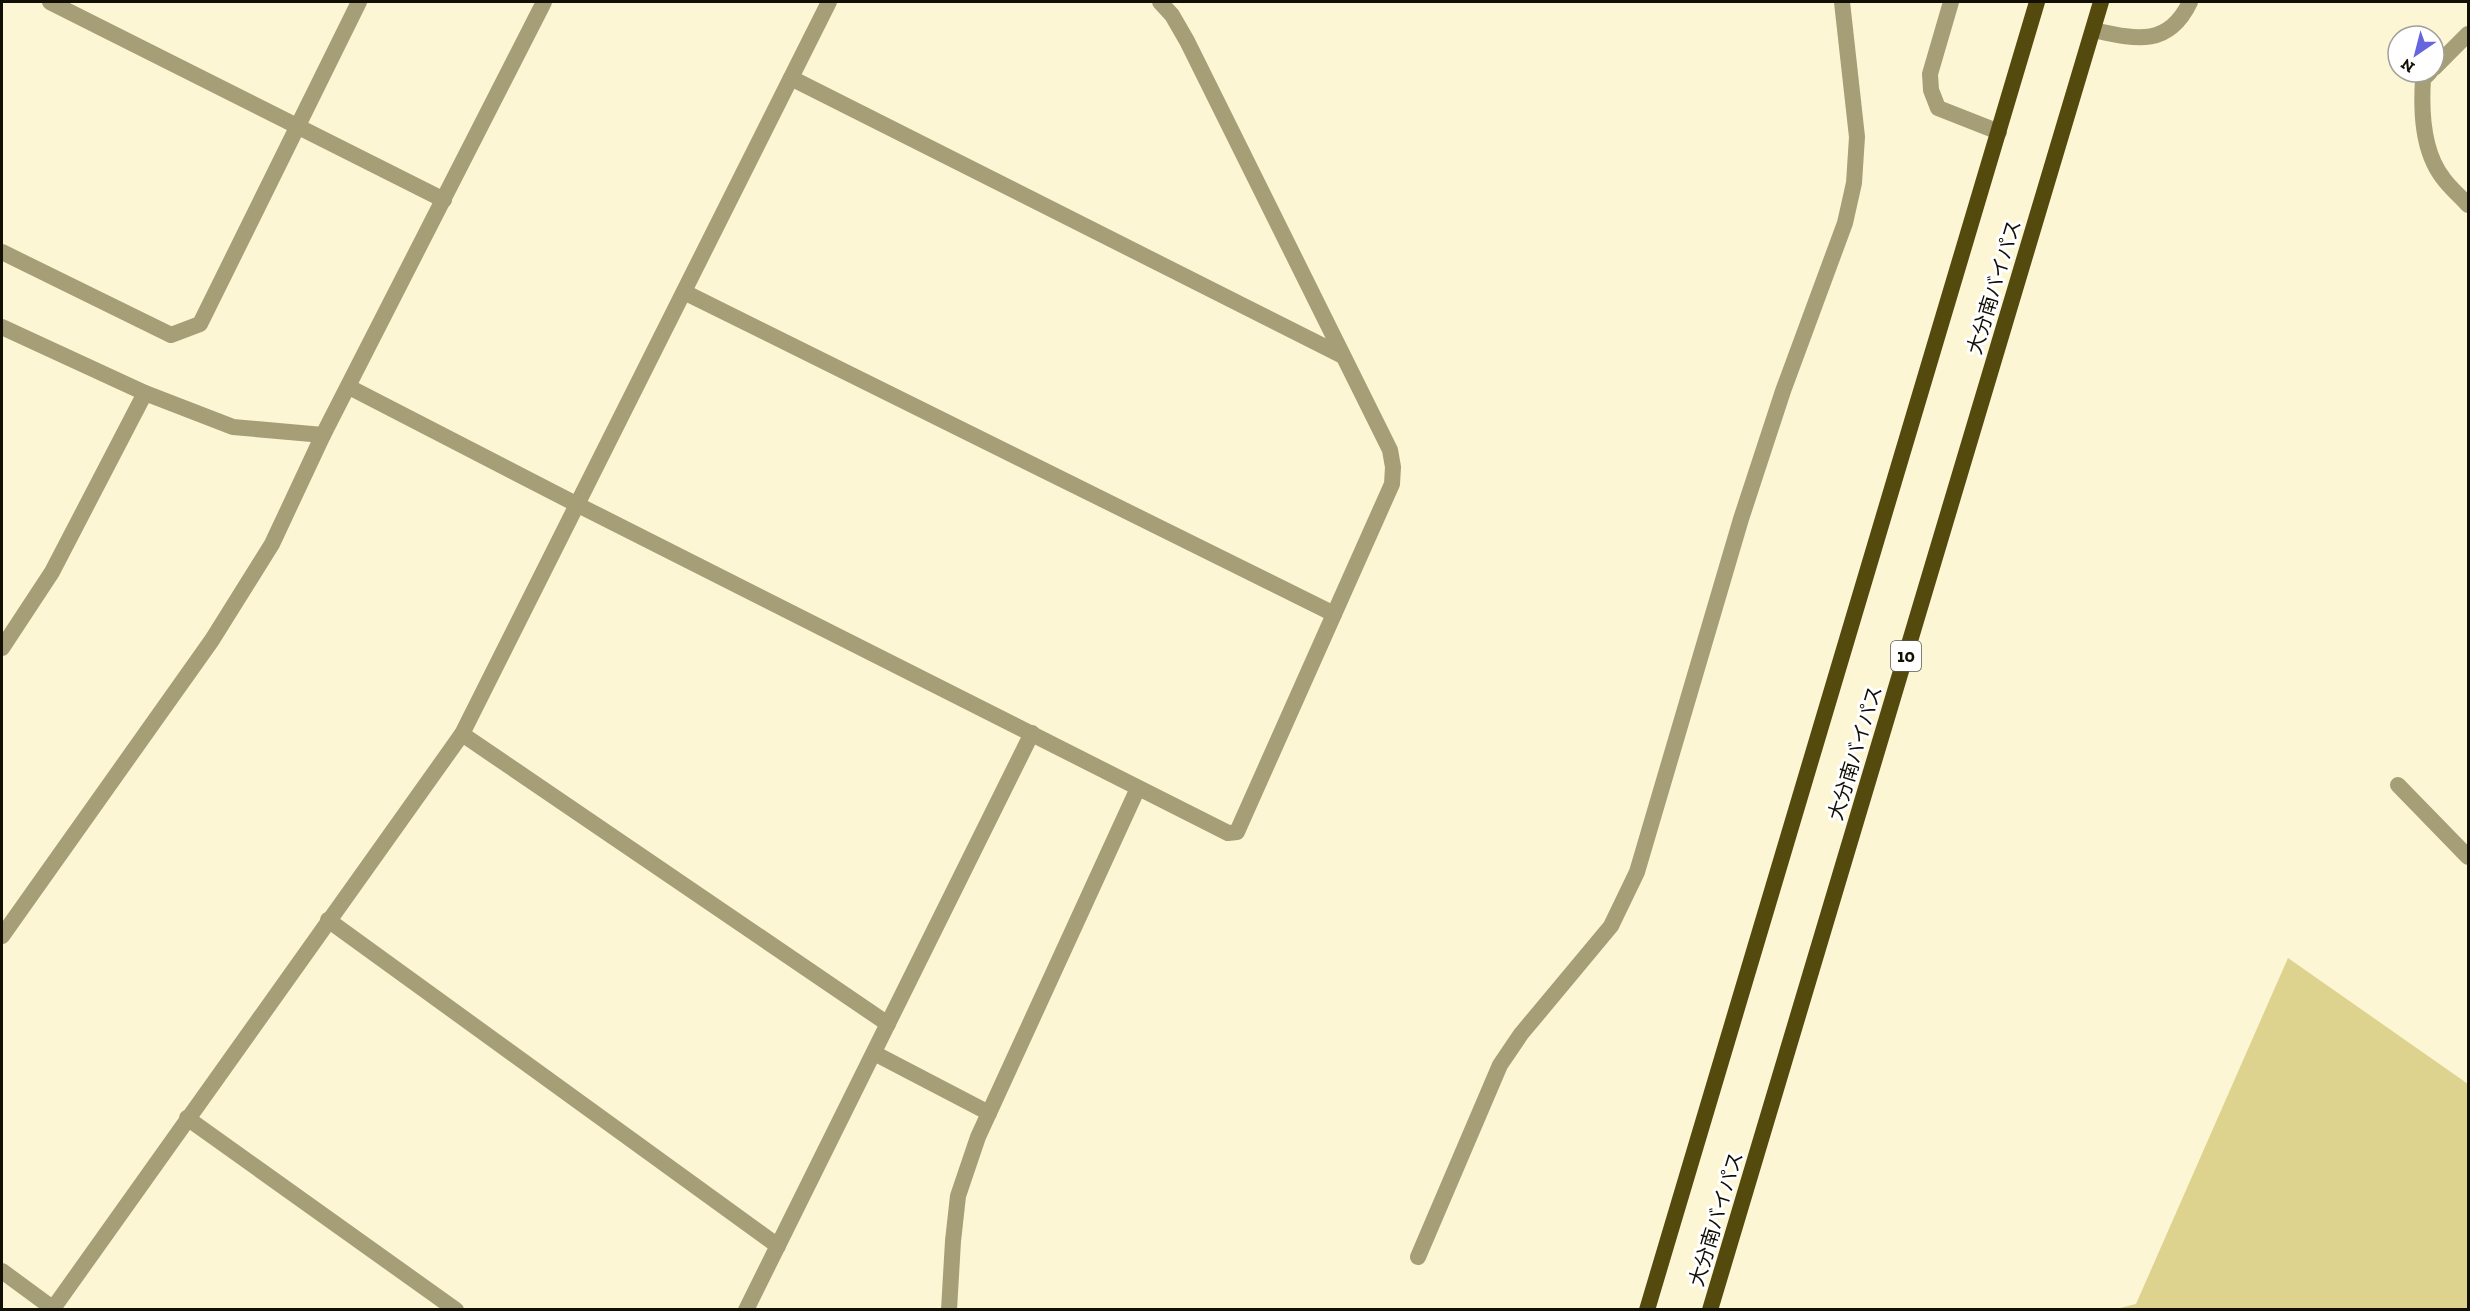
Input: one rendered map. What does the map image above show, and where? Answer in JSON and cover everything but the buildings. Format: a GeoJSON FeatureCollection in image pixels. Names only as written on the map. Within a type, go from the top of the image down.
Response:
{"type":"FeatureCollection","features":[{"type":"Feature","properties":{"kind":"highway","name":"大分南バイパス"},"geometry":{"type":"LineString","coordinates":[[1647,1310],[2037,2]]}},
{"type":"Feature","properties":{"kind":"highway","name":"大分南バイパス"},"geometry":{"type":"LineString","coordinates":[[1710,1310],[2101,2]]}},
{"type":"Feature","properties":{"kind":"street"},"geometry":{"type":"LineString","coordinates":[[50,2],[444,200]]}},
{"type":"Feature","properties":{"kind":"street"},"geometry":{"type":"LineString","coordinates":[[2,252],[171,335],[200,324],[359,2]]}},
{"type":"Feature","properties":{"kind":"street"},"geometry":{"type":"LineString","coordinates":[[2,936],[224,621],[272,544],[323,435],[544,2]]}},
{"type":"Feature","properties":{"kind":"street"},"geometry":{"type":"LineString","coordinates":[[2,1272],[54,1309],[187,1118],[462,734],[829,2]]}},
{"type":"Feature","properties":{"kind":"street"},"geometry":{"type":"LineString","coordinates":[[349,387],[1138,788],[1228,833],[1237,832],[1392,484],[1393,467],[1390,450],[1187,41],[1172,15],[1160,2]]}},
{"type":"Feature","properties":{"kind":"street"},"geometry":{"type":"LineString","coordinates":[[1418,1257],[1500,1065],[1521,1034],[1611,926],[1637,872],[1741,519],[1783,391],[1833,260],[1847,213],[1854,183],[1857,136],[1846,19],[1842,2]]}},
{"type":"Feature","properties":{"kind":"street"},"geometry":{"type":"LineString","coordinates":[[1951,2],[1930,74],[1931,90],[1938,108],[1999,132]]}},
{"type":"Feature","properties":{"kind":"street"},"geometry":{"type":"LineString","coordinates":[[2092,30],[2134,39],[2151,37],[2168,31],[2182,17],[2190,2]]}},
{"type":"Feature","properties":{"kind":"street"},"geometry":{"type":"LineString","coordinates":[[2446,56],[2469,34]]}},
{"type":"Feature","properties":{"kind":"street"},"geometry":{"type":"LineString","coordinates":[[791,78],[1343,356]]}},
{"type":"Feature","properties":{"kind":"street"},"geometry":{"type":"LineString","coordinates":[[2423,84],[2421,112],[2430,151],[2442,177],[2469,205]]}},
{"type":"Feature","properties":{"kind":"street"},"geometry":{"type":"LineString","coordinates":[[684,292],[1334,614]]}},
{"type":"Feature","properties":{"kind":"street"},"geometry":{"type":"LineString","coordinates":[[2,327],[145,393],[233,427],[323,435]]}},
{"type":"Feature","properties":{"kind":"street"},"geometry":{"type":"LineString","coordinates":[[2,648],[57,563],[145,393]]}},
{"type":"Feature","properties":{"kind":"street"},"geometry":{"type":"LineString","coordinates":[[462,734],[888,1024]]}},
{"type":"Feature","properties":{"kind":"street"},"geometry":{"type":"LineString","coordinates":[[746,1310],[1032,734]]}},
{"type":"Feature","properties":{"kind":"street"},"geometry":{"type":"LineString","coordinates":[[2398,785],[2469,857]]}},
{"type":"Feature","properties":{"kind":"street"},"geometry":{"type":"LineString","coordinates":[[949,1310],[958,1196],[978,1137],[1138,788]]}},
{"type":"Feature","properties":{"kind":"street"},"geometry":{"type":"LineString","coordinates":[[328,920],[778,1246]]}},
{"type":"Feature","properties":{"kind":"street"},"geometry":{"type":"LineString","coordinates":[[874,1053],[989,1113]]}},
{"type":"Feature","properties":{"kind":"street"},"geometry":{"type":"LineString","coordinates":[[187,1118],[456,1310]]}},
{"type":"Feature","properties":{"kind":"shaded area"},"geometry":{"type":"Polygon","coordinates":[[[2288,958],[2468,1084],[2468,1309],[2116,1309],[2136,1304],[2288,958]]]}}]}
